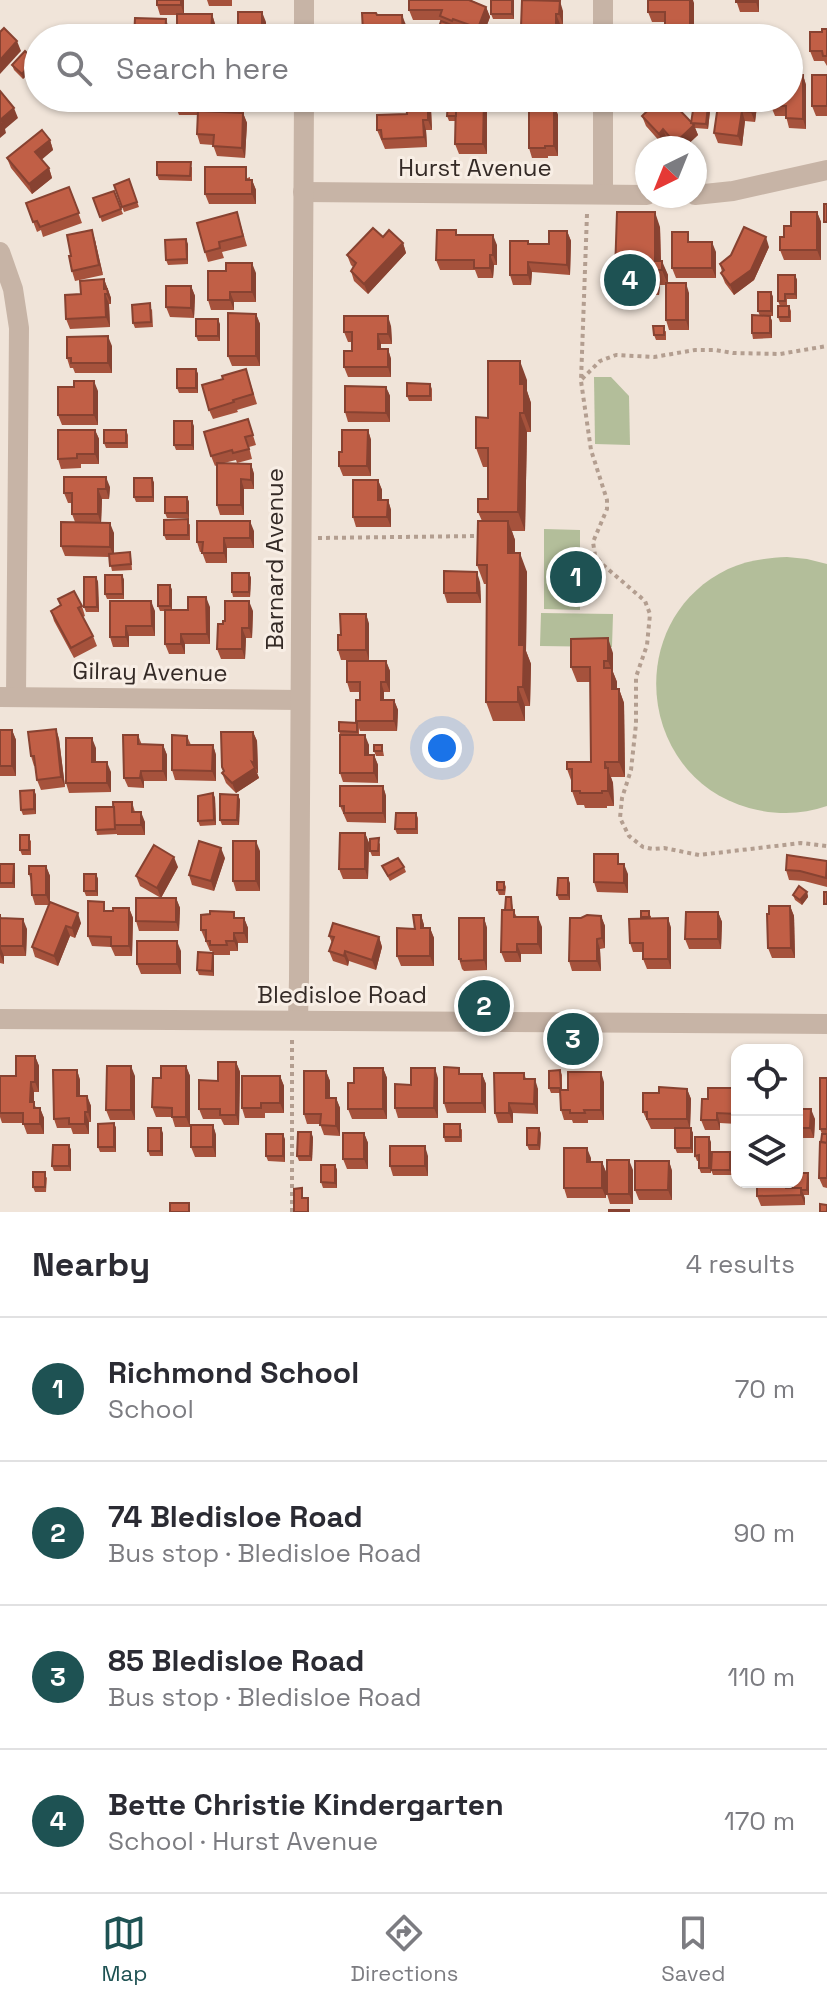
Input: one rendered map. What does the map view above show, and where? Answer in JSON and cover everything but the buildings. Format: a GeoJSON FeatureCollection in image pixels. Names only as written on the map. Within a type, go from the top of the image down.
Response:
{"type":"FeatureCollection","features":[{"type":"Feature","properties":{"kind":"street"},"geometry":{"type":"LineString","coordinates":[[304,0],[304,24]]}},
{"type":"Feature","properties":{"kind":"street"},"geometry":{"type":"LineString","coordinates":[[603,0],[603,24]]}},
{"type":"Feature","properties":{"kind":"street","name":"Barnard Avenue"},"geometry":{"type":"LineString","coordinates":[[295,1020],[299,950],[304,112]]}},
{"type":"Feature","properties":{"kind":"street"},"geometry":{"type":"LineString","coordinates":[[594,194],[602,112]]}},
{"type":"Feature","properties":{"kind":"street"},"geometry":{"type":"LineString","coordinates":[[707,194],[827,170]]}},
{"type":"Feature","properties":{"kind":"street","name":"Hurst Avenue"},"geometry":{"type":"LineString","coordinates":[[303,192],[635,195]]}},
{"type":"Feature","properties":{"kind":"street"},"geometry":{"type":"LineString","coordinates":[[0,252],[13,289],[19,328],[8,697]]}},
{"type":"Feature","properties":{"kind":"street","name":"Gilray Avenue"},"geometry":{"type":"LineString","coordinates":[[8,697],[299,700]]}},
{"type":"Feature","properties":{"kind":"street","name":"Bledisloe Road"},"geometry":{"type":"LineString","coordinates":[[0,1019],[827,1024]]}},
{"type":"Feature","properties":{"kind":"path"},"geometry":{"type":"LineString","coordinates":[[594,194],[587,213],[581,381],[591,450],[607,509],[593,542],[595,555],[602,564],[645,601],[650,614],[647,645],[636,677],[636,724],[631,770],[622,798],[620,818],[629,836],[643,847],[653,849],[664,848],[699,855],[801,843],[827,846]]}},
{"type":"Feature","properties":{"kind":"path"},"geometry":{"type":"LineString","coordinates":[[581,381],[600,361],[616,355],[654,357],[705,350],[780,354],[827,346]]}},
{"type":"Feature","properties":{"kind":"path"},"geometry":{"type":"LineString","coordinates":[[301,538],[480,536]]}},
{"type":"Feature","properties":{"kind":"path"},"geometry":{"type":"LineString","coordinates":[[292,1212],[295,1020]]}},
{"type":"Feature","properties":{"kind":"green space"},"geometry":{"type":"Polygon","coordinates":[[[594,377],[611,377],[629,396],[630,445],[595,444],[594,377]]]}},
{"type":"Feature","properties":{"kind":"green space"},"geometry":{"type":"Polygon","coordinates":[[[544,529],[580,530],[580,610],[544,609],[544,529]]]}},
{"type":"Feature","properties":{"kind":"green space"},"geometry":{"type":"Polygon","coordinates":[[[787,557],[827,564],[827,806],[788,813],[749,808],[712,791],[684,765],[665,732],[657,696],[659,659],[671,624],[694,593],[735,566],[787,557]]]}},
{"type":"Feature","properties":{"kind":"green space"},"geometry":{"type":"Polygon","coordinates":[[[541,613],[613,614],[612,647],[540,646],[541,613]]]}},
{"type":"Feature","properties":{"kind":"place","name":"Bette Christie Kindergarten"},"geometry":{"type":"Point","coordinates":[630,280]}},
{"type":"Feature","properties":{"kind":"place","name":"Richmond School"},"geometry":{"type":"Point","coordinates":[576,577]}},
{"type":"Feature","properties":{"kind":"place","name":"74 Bledisloe Road"},"geometry":{"type":"Point","coordinates":[484,1006]}},
{"type":"Feature","properties":{"kind":"place","name":"85 Bledisloe Road"},"geometry":{"type":"Point","coordinates":[573,1039]}}]}
